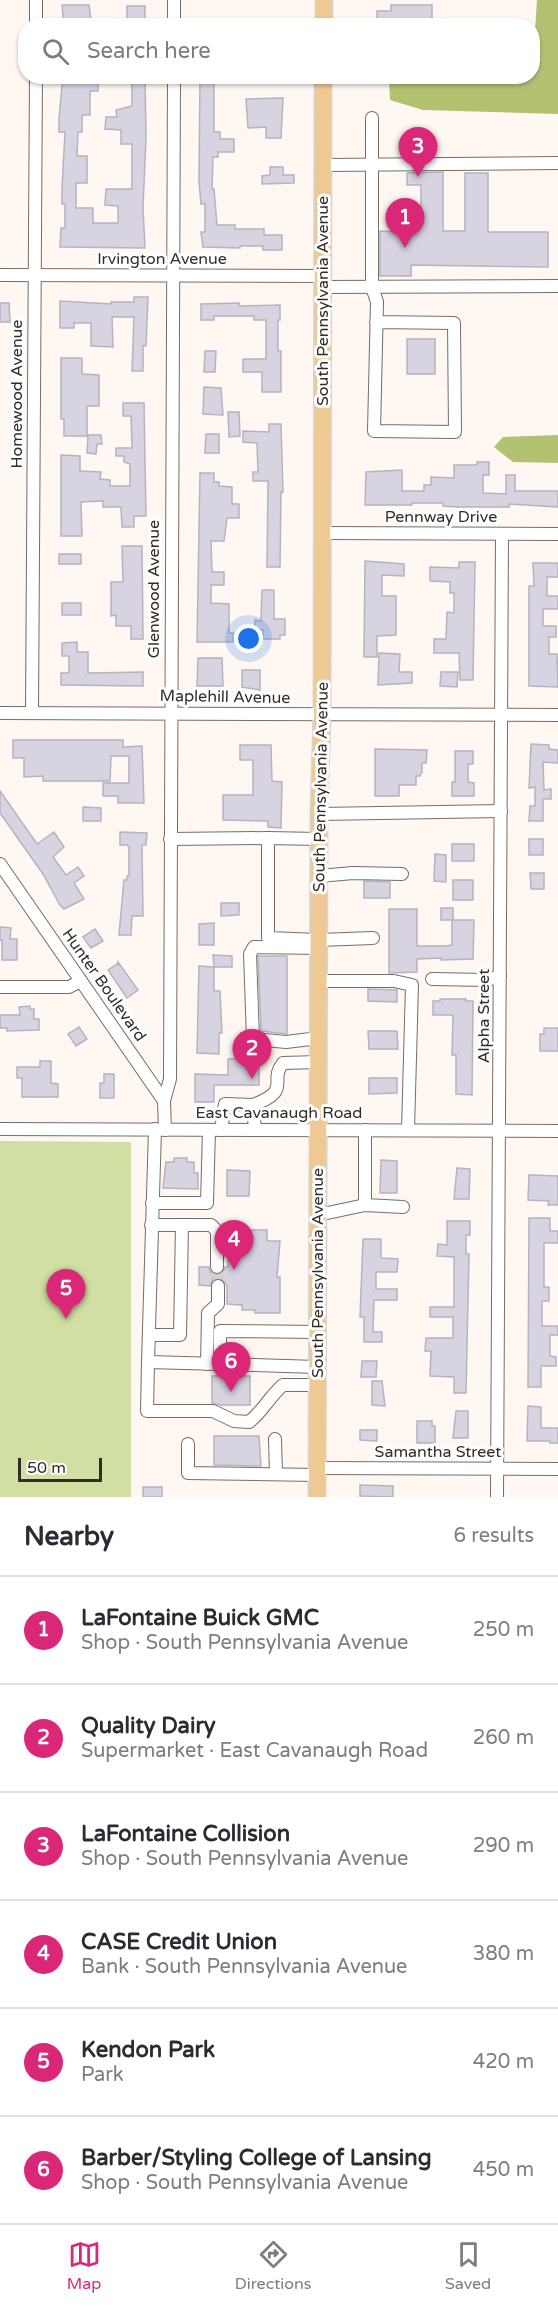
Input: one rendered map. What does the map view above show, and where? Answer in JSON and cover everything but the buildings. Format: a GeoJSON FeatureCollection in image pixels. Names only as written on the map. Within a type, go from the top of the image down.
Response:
{"type":"FeatureCollection","features":[{"type":"Feature","properties":{"kind":"main road"},"geometry":{"type":"LineString","coordinates":[[324,0],[324,18]]}},
{"type":"Feature","properties":{"kind":"main road","name":"South Pennsylvania Avenue"},"geometry":{"type":"LineString","coordinates":[[317,1497],[324,84]]}},
{"type":"Feature","properties":{"kind":"street"},"geometry":{"type":"LineString","coordinates":[[36,0],[36,18]]}},
{"type":"Feature","properties":{"kind":"street"},"geometry":{"type":"LineString","coordinates":[[174,0],[174,18]]}},
{"type":"Feature","properties":{"kind":"street","name":"Homewood Avenue"},"geometry":{"type":"LineString","coordinates":[[32,712],[36,84]]}},
{"type":"Feature","properties":{"kind":"street","name":"Glenwood Avenue"},"geometry":{"type":"LineString","coordinates":[[164,1101],[170,1079],[171,276],[174,84]]}},
{"type":"Feature","properties":{"kind":"street"},"geometry":{"type":"LineString","coordinates":[[372,118],[372,287],[377,302],[376,322],[374,431],[455,432],[454,323],[376,322]]}},
{"type":"Feature","properties":{"kind":"street"},"geometry":{"type":"LineString","coordinates":[[323,165],[558,163]]}},
{"type":"Feature","properties":{"kind":"street","name":"Irvington Avenue"},"geometry":{"type":"LineString","coordinates":[[0,275],[171,276],[323,282],[372,287],[558,286]]}},
{"type":"Feature","properties":{"kind":"street","name":"Pennway Drive"},"geometry":{"type":"LineString","coordinates":[[323,533],[558,534]]}},
{"type":"Feature","properties":{"kind":"street","name":"Alpha Street"},"geometry":{"type":"LineString","coordinates":[[497,1497],[502,534]]}},
{"type":"Feature","properties":{"kind":"street","name":"Maplehill Avenue"},"geometry":{"type":"LineString","coordinates":[[0,712],[558,716]]}},
{"type":"Feature","properties":{"kind":"street"},"geometry":{"type":"LineString","coordinates":[[319,813],[501,811]]}},
{"type":"Feature","properties":{"kind":"street"},"geometry":{"type":"LineString","coordinates":[[268,838],[268,938],[319,944]]}},
{"type":"Feature","properties":{"kind":"street"},"geometry":{"type":"LineString","coordinates":[[170,839],[319,839]]}},
{"type":"Feature","properties":{"kind":"street","name":"Hunter Boulevard"},"geometry":{"type":"LineString","coordinates":[[0,864],[164,1101]]}},
{"type":"Feature","properties":{"kind":"street"},"geometry":{"type":"LineString","coordinates":[[319,876],[353,873],[402,874]]}},
{"type":"Feature","properties":{"kind":"street"},"geometry":{"type":"LineString","coordinates":[[319,1038],[286,1042],[253,1039],[250,954],[254,947],[319,944],[373,938]]}},
{"type":"Feature","properties":{"kind":"street"},"geometry":{"type":"LineString","coordinates":[[432,979],[487,980],[500,976]]}},
{"type":"Feature","properties":{"kind":"street"},"geometry":{"type":"LineString","coordinates":[[0,987],[69,987],[81,981]]}},
{"type":"Feature","properties":{"kind":"street"},"geometry":{"type":"LineString","coordinates":[[319,981],[394,981],[412,985],[408,1130]]}},
{"type":"Feature","properties":{"kind":"street"},"geometry":{"type":"LineString","coordinates":[[152,1203],[207,1203],[215,1130],[225,1104],[253,1105],[269,1099],[276,1092],[279,1066],[283,1063],[318,1062]]}},
{"type":"Feature","properties":{"kind":"street"},"geometry":{"type":"LineString","coordinates":[[164,1101],[152,1203],[147,1411],[213,1411],[234,1420],[249,1422],[262,1412],[273,1393],[283,1385],[317,1385]]}},
{"type":"Feature","properties":{"kind":"street"},"geometry":{"type":"LineString","coordinates":[[253,1105],[255,1130]]}},
{"type":"Feature","properties":{"kind":"street","name":"East Cavanaugh Road"},"geometry":{"type":"LineString","coordinates":[[0,1129],[558,1131]]}},
{"type":"Feature","properties":{"kind":"street"},"geometry":{"type":"LineString","coordinates":[[365,1130],[365,1205]]}},
{"type":"Feature","properties":{"kind":"street"},"geometry":{"type":"LineString","coordinates":[[318,1215],[365,1205],[403,1207]]}},
{"type":"Feature","properties":{"kind":"street"},"geometry":{"type":"LineString","coordinates":[[151,1225],[211,1225],[216,1232],[217,1267]]}},
{"type":"Feature","properties":{"kind":"street"},"geometry":{"type":"LineString","coordinates":[[149,1335],[180,1335],[182,1225]]}},
{"type":"Feature","properties":{"kind":"street"},"geometry":{"type":"LineString","coordinates":[[213,1364],[208,1313],[218,1304],[218,1286]]}},
{"type":"Feature","properties":{"kind":"street"},"geometry":{"type":"LineString","coordinates":[[213,1364],[220,1331],[317,1332]]}},
{"type":"Feature","properties":{"kind":"street"},"geometry":{"type":"LineString","coordinates":[[148,1362],[317,1367]]}},
{"type":"Feature","properties":{"kind":"street"},"geometry":{"type":"LineString","coordinates":[[275,1439],[276,1474]]}},
{"type":"Feature","properties":{"kind":"street","name":"Samantha Street"},"geometry":{"type":"LineString","coordinates":[[188,1444],[188,1473],[276,1474],[558,1469]]}},
{"type":"Feature","properties":{"kind":"green space"},"geometry":{"type":"Polygon","coordinates":[[[537,0],[558,0],[558,114],[423,110],[390,100],[389,84],[540,84],[540,18],[536,18],[537,0]]]}},
{"type":"Feature","properties":{"kind":"green space"},"geometry":{"type":"Polygon","coordinates":[[[558,435],[558,463],[513,462],[494,447],[503,437],[558,435]]]}},
{"type":"Feature","properties":{"kind":"green space"},"geometry":{"type":"Polygon","coordinates":[[[0,1141],[131,1142],[131,1497],[0,1497],[0,1141]]]}},
{"type":"Feature","properties":{"kind":"tunnel"},"geometry":{"type":"LineString","coordinates":[[217,1267],[218,1286]]}},
{"type":"Feature","properties":{"kind":"place","name":"LaFontaine Collision"},"geometry":{"type":"Point","coordinates":[418,177]}},
{"type":"Feature","properties":{"kind":"place","name":"LaFontaine Buick GMC"},"geometry":{"type":"Point","coordinates":[405,248]}},
{"type":"Feature","properties":{"kind":"place","name":"Quality Dairy"},"geometry":{"type":"Point","coordinates":[252,1079]}},
{"type":"Feature","properties":{"kind":"place","name":"CASE Credit Union"},"geometry":{"type":"Point","coordinates":[234,1270]}},
{"type":"Feature","properties":{"kind":"place","name":"Kendon Park"},"geometry":{"type":"Point","coordinates":[66,1319]}},
{"type":"Feature","properties":{"kind":"place","name":"Barber/Styling College of Lansing"},"geometry":{"type":"Point","coordinates":[231,1392]}}]}
